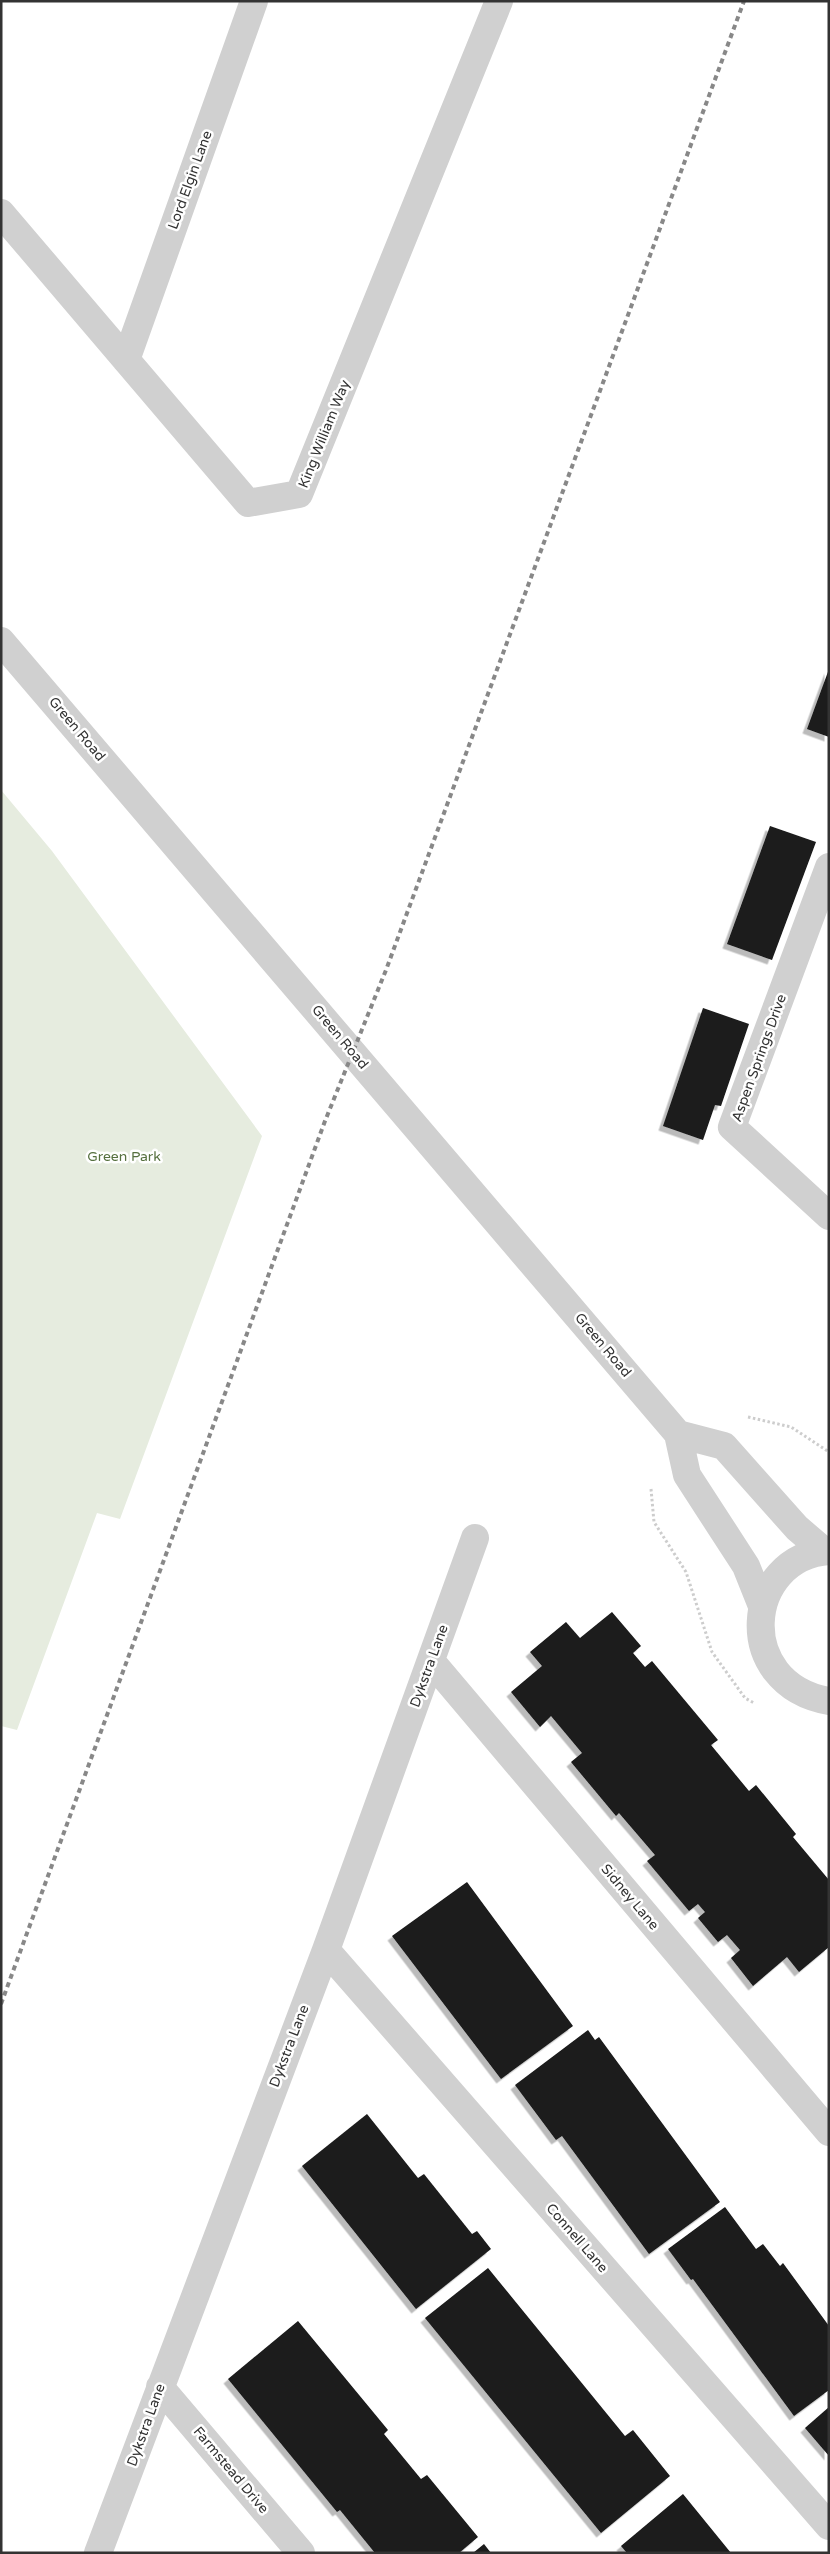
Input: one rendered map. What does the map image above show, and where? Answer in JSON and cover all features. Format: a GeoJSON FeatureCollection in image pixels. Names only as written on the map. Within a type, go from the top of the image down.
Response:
{"type":"FeatureCollection","features":[{"type":"Feature","properties":{"kind":"street","name":"Lord Elgin Lane"},"geometry":{"type":"LineString","coordinates":[[126,360],[254,1]]}},
{"type":"Feature","properties":{"kind":"street","name":"King William Way"},"geometry":{"type":"LineString","coordinates":[[1,213],[248,503],[300,494],[499,1]]}},
{"type":"Feature","properties":{"kind":"street","name":"Green Road"},"geometry":{"type":"LineString","coordinates":[[1,641],[678,1434],[687,1475],[746,1566],[762,1606]]}},
{"type":"Feature","properties":{"kind":"street","name":"Aspen Springs Drive"},"geometry":{"type":"LineString","coordinates":[[829,868],[732,1126],[829,1216]]}},
{"type":"Feature","properties":{"kind":"street"},"geometry":{"type":"LineString","coordinates":[[678,1434],[724,1446],[797,1528],[826,1551]]}},
{"type":"Feature","properties":{"kind":"street","name":"Dykstra Lane"},"geometry":{"type":"LineString","coordinates":[[98,2553],[326,1950],[476,1538]]}},
{"type":"Feature","properties":{"kind":"street"},"geometry":{"type":"LineString","coordinates":[[826,1551],[803,1558],[785,1570],[771,1586],[762,1606],[760,1626],[762,1645],[769,1662],[780,1678],[795,1691],[813,1698],[829,1701]]}},
{"type":"Feature","properties":{"kind":"street","name":"Sidney Lane"},"geometry":{"type":"LineString","coordinates":[[431,1661],[829,2132]]}},
{"type":"Feature","properties":{"kind":"street","name":"Connell Lane"},"geometry":{"type":"LineString","coordinates":[[326,1950],[829,2526]]}},
{"type":"Feature","properties":{"kind":"street","name":"Farmstead Drive"},"geometry":{"type":"LineString","coordinates":[[160,2387],[302,2553]]}},
{"type":"Feature","properties":{"kind":"path"},"geometry":{"type":"LineString","coordinates":[[651,1485],[654,1522],[686,1572],[712,1652],[745,1698],[761,1708]]}},
{"type":"Feature","properties":{"kind":"green space","name":"Green Park"},"geometry":{"type":"Polygon","coordinates":[[[1,790],[52,851],[262,1136],[120,1519],[97,1513],[17,1730],[1,1726],[1,790]]]}},
{"type":"Feature","properties":{"kind":"building"},"geometry":{"type":"Polygon","coordinates":[[[829,669],[829,737],[807,729],[829,669]]]}},
{"type":"Feature","properties":{"kind":"building"},"geometry":{"type":"Polygon","coordinates":[[[770,826],[816,842],[772,960],[727,944],[770,826]]]}},
{"type":"Feature","properties":{"kind":"building"},"geometry":{"type":"Polygon","coordinates":[[[703,1008],[749,1024],[721,1106],[715,1105],[703,1140],[663,1126],[703,1008]]]}},
{"type":"Feature","properties":{"kind":"building"},"geometry":{"type":"Polygon","coordinates":[[[612,1612],[641,1646],[633,1653],[645,1667],[652,1661],[718,1740],[711,1745],[749,1791],[756,1785],[796,1834],[793,1837],[829,1880],[829,1947],[799,1972],[787,1957],[753,1986],[731,1958],[740,1950],[727,1935],[718,1942],[698,1918],[705,1912],[698,1904],[689,1911],[647,1861],[655,1855],[619,1813],[616,1816],[571,1762],[582,1753],[551,1716],[540,1727],[511,1692],[542,1666],[530,1652],[566,1622],[580,1638],[612,1612]]]}},
{"type":"Feature","properties":{"kind":"building"},"geometry":{"type":"Polygon","coordinates":[[[467,1882],[573,2026],[501,2079],[392,1936],[467,1882]]]}},
{"type":"Feature","properties":{"kind":"building"},"geometry":{"type":"Polygon","coordinates":[[[588,2030],[595,2040],[599,2037],[720,2202],[649,2254],[562,2136],[556,2140],[515,2085],[588,2030]]]}},
{"type":"Feature","properties":{"kind":"building"},"geometry":{"type":"Polygon","coordinates":[[[367,2114],[418,2178],[424,2174],[472,2234],[477,2231],[491,2249],[416,2309],[302,2166],[367,2114]]]}},
{"type":"Feature","properties":{"kind":"building"},"geometry":{"type":"Polygon","coordinates":[[[725,2207],[756,2249],[763,2244],[780,2266],[783,2263],[829,2326],[829,2390],[794,2416],[693,2279],[691,2280],[668,2249],[725,2207]]]}},
{"type":"Feature","properties":{"kind":"building"},"geometry":{"type":"Polygon","coordinates":[[[488,2268],[625,2436],[633,2430],[670,2476],[601,2533],[425,2318],[488,2268]]]}},
{"type":"Feature","properties":{"kind":"building"},"geometry":{"type":"Polygon","coordinates":[[[298,2321],[388,2430],[384,2434],[421,2479],[427,2475],[478,2537],[459,2553],[375,2553],[340,2510],[337,2512],[228,2379],[298,2321]]]}},
{"type":"Feature","properties":{"kind":"building"},"geometry":{"type":"Polygon","coordinates":[[[829,2407],[829,2456],[805,2428],[829,2407]]]}},
{"type":"Feature","properties":{"kind":"building"},"geometry":{"type":"Polygon","coordinates":[[[683,2494],[731,2553],[627,2553],[621,2546],[683,2494]]]}},
{"type":"Feature","properties":{"kind":"building"},"geometry":{"type":"Polygon","coordinates":[[[484,2544],[491,2553],[473,2553],[484,2544]]]}},
{"type":"Feature","properties":{"kind":"railway"},"geometry":{"type":"LineString","coordinates":[[1,2004],[325,1121],[386,970],[744,1]]}}]}
